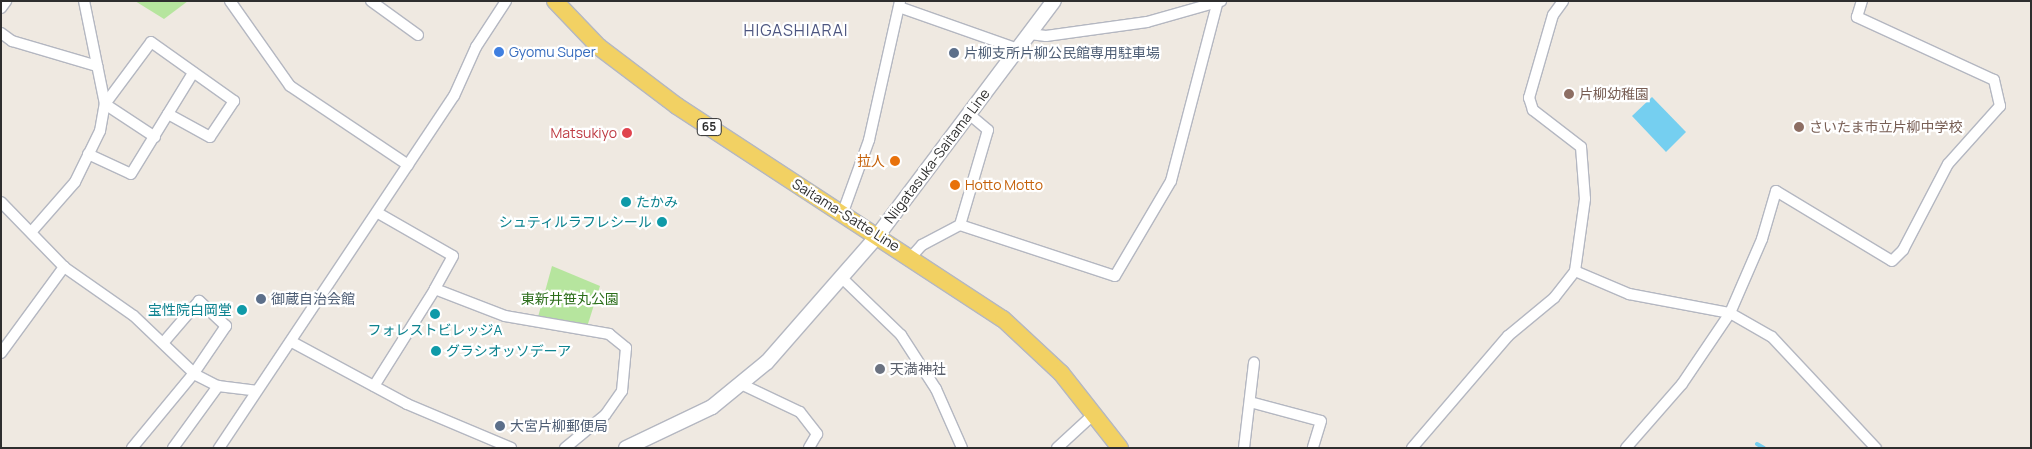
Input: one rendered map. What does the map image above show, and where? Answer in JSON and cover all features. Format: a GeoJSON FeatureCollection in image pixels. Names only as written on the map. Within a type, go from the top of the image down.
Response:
{"type":"FeatureCollection","features":[{"type":"Feature","properties":{"kind":"main road","name":"Saitama-Satte Line"},"geometry":{"type":"LineString","coordinates":[[555,1],[633,75],[912,256],[1026,338],[1095,413],[1120,448]]}},
{"type":"Feature","properties":{"kind":"main road","name":"Niigatasuka-Saitama Line"},"geometry":{"type":"LineString","coordinates":[[626,448],[688,421],[742,385],[843,279],[970,115],[1054,1]]}},
{"type":"Feature","properties":{"kind":"street"},"geometry":{"type":"LineString","coordinates":[[1,8],[6,1]]}},
{"type":"Feature","properties":{"kind":"street"},"geometry":{"type":"LineString","coordinates":[[33,230],[75,182],[100,132],[105,104],[84,1]]}},
{"type":"Feature","properties":{"kind":"street"},"geometry":{"type":"LineString","coordinates":[[230,1],[290,86],[408,165]]}},
{"type":"Feature","properties":{"kind":"street"},"geometry":{"type":"LineString","coordinates":[[371,1],[418,35]]}},
{"type":"Feature","properties":{"kind":"street"},"geometry":{"type":"LineString","coordinates":[[219,448],[256,391],[292,342],[454,96],[476,47],[506,1]]}},
{"type":"Feature","properties":{"kind":"street"},"geometry":{"type":"LineString","coordinates":[[1414,447],[1508,336],[1554,298],[1575,271],[1584,199],[1581,147],[1533,110],[1529,98],[1553,15],[1563,1]]}},
{"type":"Feature","properties":{"kind":"street"},"geometry":{"type":"LineString","coordinates":[[1626,448],[1682,384],[1730,314],[1762,239],[1776,191],[1892,261],[1903,250],[1948,164],[2000,106],[1994,80],[1857,17],[1862,1]]}},
{"type":"Feature","properties":{"kind":"street"},"geometry":{"type":"LineString","coordinates":[[960,225],[1115,276],[1171,181],[1219,3],[1147,22],[1046,36],[1030,34]]}},
{"type":"Feature","properties":{"kind":"street"},"geometry":{"type":"LineString","coordinates":[[843,212],[851,200],[869,140],[900,4],[1018,49]]}},
{"type":"Feature","properties":{"kind":"street"},"geometry":{"type":"LineString","coordinates":[[1,33],[12,41],[96,66]]}},
{"type":"Feature","properties":{"kind":"street"},"geometry":{"type":"LineString","coordinates":[[105,104],[151,42],[234,101],[210,137],[168,114]]}},
{"type":"Feature","properties":{"kind":"street"},"geometry":{"type":"LineString","coordinates":[[88,154],[131,174],[193,73]]}},
{"type":"Feature","properties":{"kind":"street"},"geometry":{"type":"LineString","coordinates":[[105,104],[155,136]]}},
{"type":"Feature","properties":{"kind":"street"},"geometry":{"type":"LineString","coordinates":[[912,256],[922,245],[960,225],[988,130],[970,115]]}},
{"type":"Feature","properties":{"kind":"street"},"geometry":{"type":"LineString","coordinates":[[1,202],[33,230],[64,267],[134,316],[194,373],[218,386],[256,391]]}},
{"type":"Feature","properties":{"kind":"street"},"geometry":{"type":"LineString","coordinates":[[374,386],[436,289],[453,256],[378,213]]}},
{"type":"Feature","properties":{"kind":"street"},"geometry":{"type":"LineString","coordinates":[[1,354],[64,267]]}},
{"type":"Feature","properties":{"kind":"street"},"geometry":{"type":"LineString","coordinates":[[1575,271],[1629,294],[1730,314],[1772,336],[1876,448]]}},
{"type":"Feature","properties":{"kind":"street"},"geometry":{"type":"LineString","coordinates":[[843,279],[902,335],[936,389],[962,448]]}},
{"type":"Feature","properties":{"kind":"street"},"geometry":{"type":"LineString","coordinates":[[436,289],[505,316],[609,334],[626,348],[622,391],[605,414],[565,448]]}},
{"type":"Feature","properties":{"kind":"street"},"geometry":{"type":"LineString","coordinates":[[132,448],[194,373],[226,326],[198,301],[163,343]]}},
{"type":"Feature","properties":{"kind":"street"},"geometry":{"type":"LineString","coordinates":[[292,342],[374,386],[511,448]]}},
{"type":"Feature","properties":{"kind":"street"},"geometry":{"type":"LineString","coordinates":[[1244,448],[1254,363]]}},
{"type":"Feature","properties":{"kind":"street"},"geometry":{"type":"LineString","coordinates":[[742,385],[800,412],[818,434],[810,448]]}},
{"type":"Feature","properties":{"kind":"street"},"geometry":{"type":"LineString","coordinates":[[173,448],[218,386]]}},
{"type":"Feature","properties":{"kind":"street"},"geometry":{"type":"LineString","coordinates":[[1250,402],[1321,421],[1313,448]]}},
{"type":"Feature","properties":{"kind":"street"},"geometry":{"type":"LineString","coordinates":[[1057,448],[1095,413]]}},
{"type":"Feature","properties":{"kind":"green space"},"geometry":{"type":"Polygon","coordinates":[[[135,1],[188,1],[164,19],[135,1]]]}},
{"type":"Feature","properties":{"kind":"green space","name":"東新井笹丸公園"},"geometry":{"type":"Polygon","coordinates":[[[552,266],[600,286],[587,327],[538,317],[552,266]]]}},
{"type":"Feature","properties":{"kind":"water"},"geometry":{"type":"Polygon","coordinates":[[[1652,97],[1686,132],[1666,152],[1632,116],[1652,97]]]}},
{"type":"Feature","properties":{"kind":"waterway"},"geometry":{"type":"LineString","coordinates":[[1757,444],[1764,448]]}},
{"type":"Feature","properties":{"kind":"place","name":"Gyomu Super"},"geometry":{"type":"Point","coordinates":[499,52]}},
{"type":"Feature","properties":{"kind":"place","name":"片柳支所片柳公民館専用駐車場"},"geometry":{"type":"Point","coordinates":[954,53]}},
{"type":"Feature","properties":{"kind":"place","name":"片柳幼稚園"},"geometry":{"type":"Point","coordinates":[1569,94]}},
{"type":"Feature","properties":{"kind":"place","name":"さいたま市立片柳中学校"},"geometry":{"type":"Point","coordinates":[1799,127]}},
{"type":"Feature","properties":{"kind":"place","name":"Matsukiyo"},"geometry":{"type":"Point","coordinates":[627,133]}},
{"type":"Feature","properties":{"kind":"place","name":"拉人"},"geometry":{"type":"Point","coordinates":[895,161]}},
{"type":"Feature","properties":{"kind":"place","name":"Hotto Motto"},"geometry":{"type":"Point","coordinates":[955,185]}},
{"type":"Feature","properties":{"kind":"place","name":"たかみ"},"geometry":{"type":"Point","coordinates":[626,202]}},
{"type":"Feature","properties":{"kind":"place","name":"シュティルラフレシール"},"geometry":{"type":"Point","coordinates":[662,222]}},
{"type":"Feature","properties":{"kind":"place","name":"御蔵自治会館"},"geometry":{"type":"Point","coordinates":[261,299]}},
{"type":"Feature","properties":{"kind":"place","name":"宝性院白岡堂"},"geometry":{"type":"Point","coordinates":[242,310]}},
{"type":"Feature","properties":{"kind":"place","name":"フォレストビレッジA"},"geometry":{"type":"Point","coordinates":[435,314]}},
{"type":"Feature","properties":{"kind":"place","name":"グラシオッソデーア"},"geometry":{"type":"Point","coordinates":[436,351]}},
{"type":"Feature","properties":{"kind":"place","name":"天満神社"},"geometry":{"type":"Point","coordinates":[880,369]}},
{"type":"Feature","properties":{"kind":"place","name":"大宮片柳郵便局"},"geometry":{"type":"Point","coordinates":[500,426]}},
{"type":"Feature","properties":{"kind":"district","name":"HIGASHIARAI"},"geometry":{"type":"Point","coordinates":[796,30]}}]}
